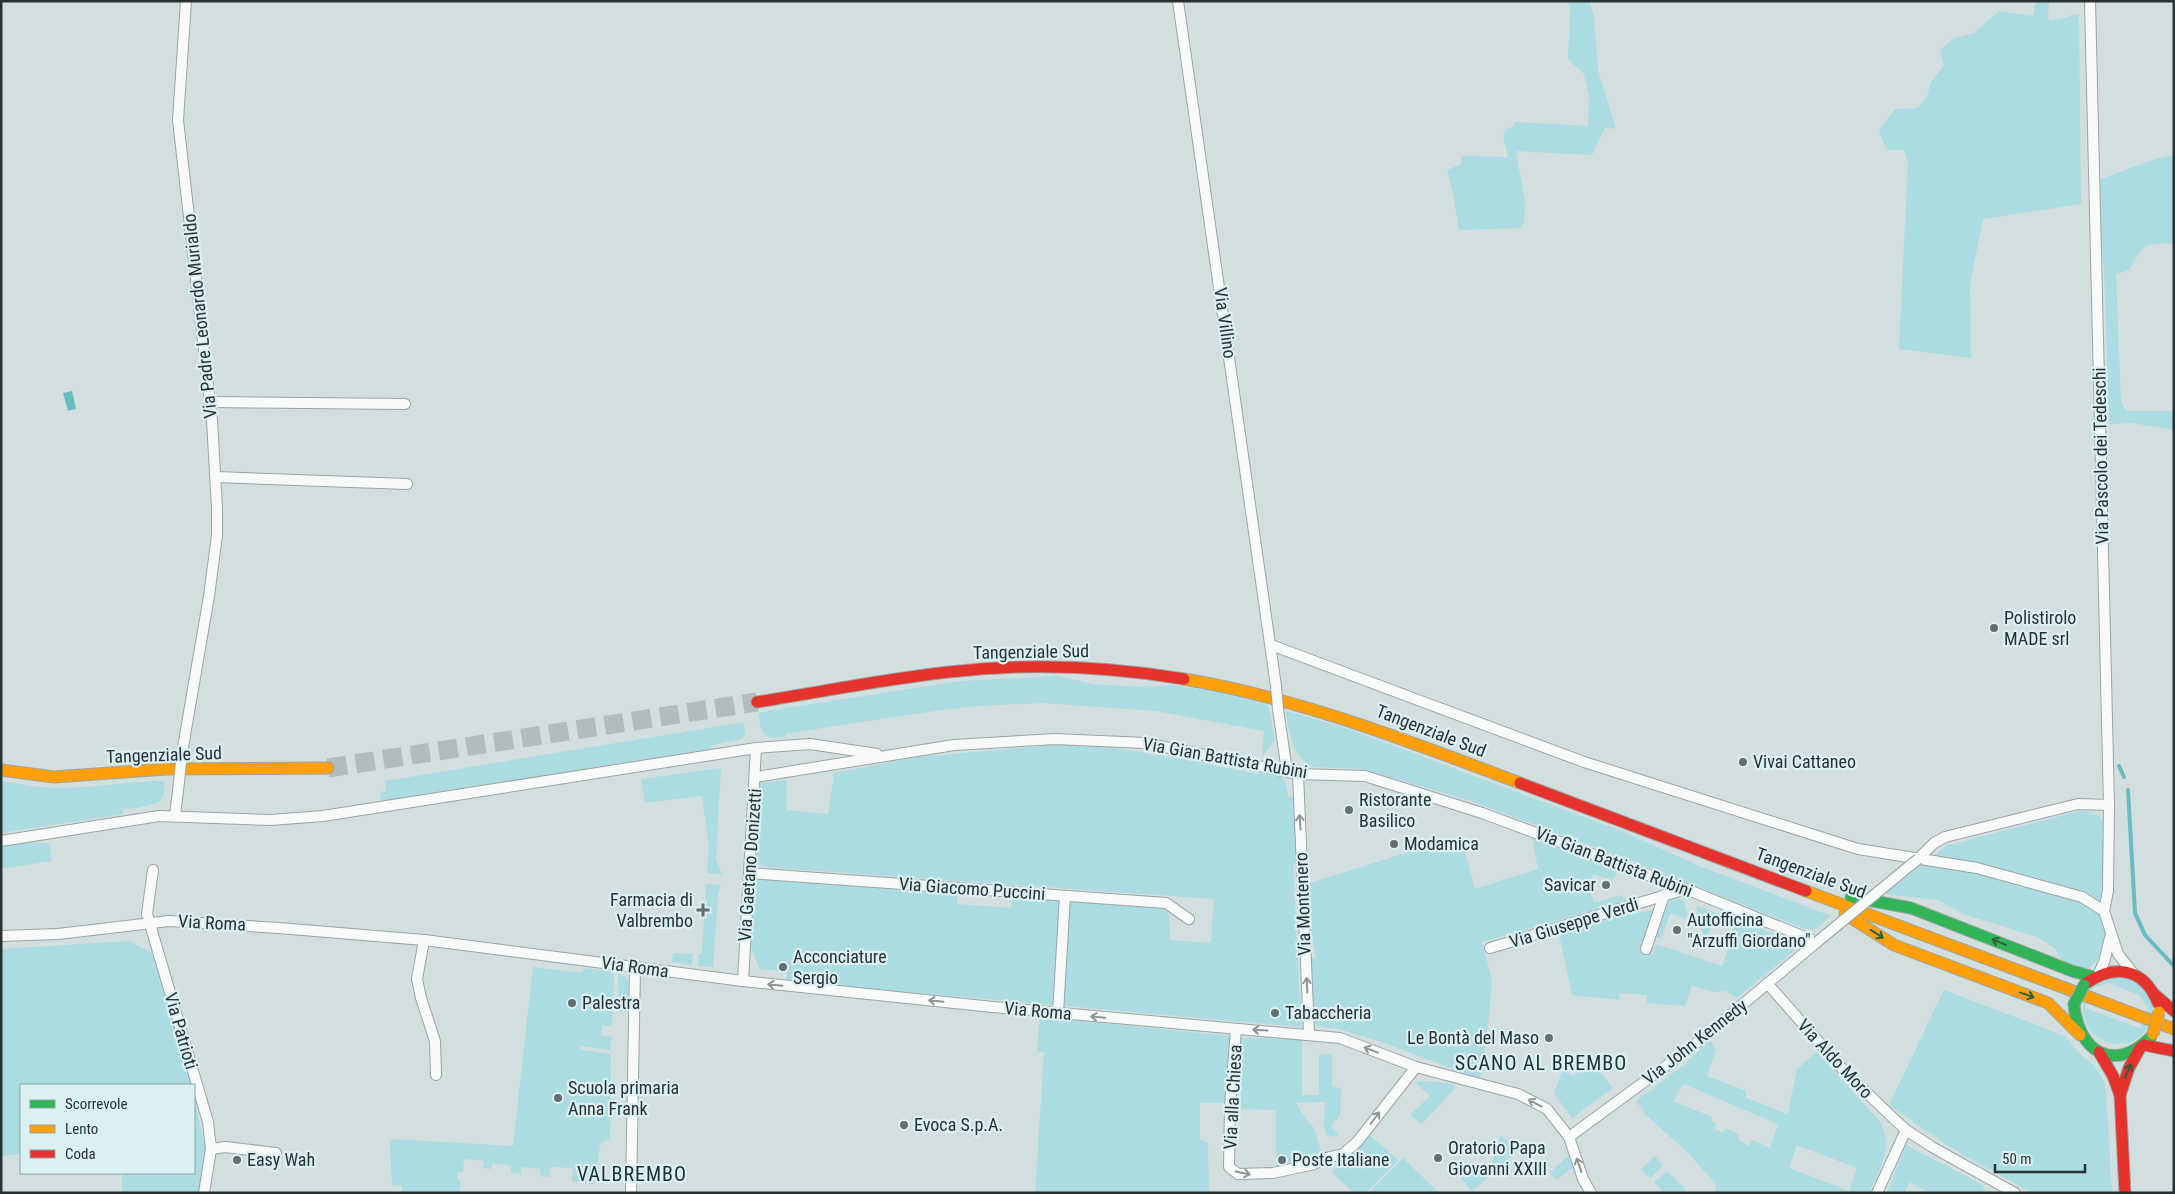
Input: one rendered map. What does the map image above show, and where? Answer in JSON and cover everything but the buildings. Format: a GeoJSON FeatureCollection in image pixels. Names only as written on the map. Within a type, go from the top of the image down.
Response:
{"type":"FeatureCollection","features":[{"type":"Feature","properties":{"kind":"main road","name":"Tangenziale Sud"},"geometry":{"type":"LineString","coordinates":[[756,702],[912,677],[976,669],[1019,667],[1116,669],[1214,682],[1293,701],[1351,720],[2174,1029]]}},
{"type":"Feature","properties":{"kind":"main road","name":"Tangenziale Sud"},"geometry":{"type":"LineString","coordinates":[[1,770],[54,777],[156,769],[328,768]]}},
{"type":"Feature","properties":{"kind":"main road"},"geometry":{"type":"LineString","coordinates":[[2096,976],[2072,971],[1911,908],[1852,896],[1841,903],[1846,915],[1894,945],[2048,1003],[2086,1043],[2098,1052],[2113,1076],[2120,1096],[2125,1193]]}},
{"type":"Feature","properties":{"kind":"main road"},"geometry":{"type":"LineString","coordinates":[[2080,1035],[2074,1016],[2074,1004],[2084,985],[2096,976],[2115,970],[2134,974],[2147,983],[2154,994],[2158,1007],[2156,1027],[2129,1068],[2120,1096]]}},
{"type":"Feature","properties":{"kind":"main road"},"geometry":{"type":"LineString","coordinates":[[2154,994],[2174,1011]]}},
{"type":"Feature","properties":{"kind":"main road"},"geometry":{"type":"LineString","coordinates":[[2098,1052],[2123,1055],[2144,1045],[2174,1051]]}},
{"type":"Feature","properties":{"kind":"street","name":"Via Padre Leonardo Murialdo"},"geometry":{"type":"LineString","coordinates":[[175,815],[182,753],[204,631],[216,535],[216,477],[210,402],[178,120],[186,1]]}},
{"type":"Feature","properties":{"kind":"street","name":"Via Villino"},"geometry":{"type":"LineString","coordinates":[[1178,1],[1271,645],[1286,771]]}},
{"type":"Feature","properties":{"kind":"street","name":"Via Pascolo dei Tedeschi"},"geometry":{"type":"LineString","coordinates":[[2090,1],[2109,805],[2108,891],[2104,911]]}},
{"type":"Feature","properties":{"kind":"street"},"geometry":{"type":"LineString","coordinates":[[210,402],[405,404]]}},
{"type":"Feature","properties":{"kind":"street"},"geometry":{"type":"LineString","coordinates":[[216,477],[407,484]]}},
{"type":"Feature","properties":{"kind":"street"},"geometry":{"type":"LineString","coordinates":[[1271,645],[1584,762],[1858,849],[1977,868],[2082,897],[2104,911],[2120,958],[2134,974]]}},
{"type":"Feature","properties":{"kind":"street","name":"Via Gian Battista Rubini"},"geometry":{"type":"LineString","coordinates":[[756,778],[982,742],[1087,740],[1145,743],[1298,774],[1365,776],[1482,813],[1686,889],[1817,942]]}},
{"type":"Feature","properties":{"kind":"street"},"geometry":{"type":"LineString","coordinates":[[1,841],[159,816],[175,815],[270,820],[323,816],[756,748],[810,744],[887,756]]}},
{"type":"Feature","properties":{"kind":"street","name":"Via Gaetano Donizetti"},"geometry":{"type":"LineString","coordinates":[[743,982],[756,778],[756,748]]}},
{"type":"Feature","properties":{"kind":"street","name":"Via Montenero"},"geometry":{"type":"LineString","coordinates":[[1298,774],[1308,1033]]}},
{"type":"Feature","properties":{"kind":"street","name":"Via John Kennedy"},"geometry":{"type":"LineString","coordinates":[[1569,1137],[1693,1046],[1918,859],[1934,843],[1945,836],[2078,804],[2109,805]]}},
{"type":"Feature","properties":{"kind":"street","name":"Via Patrioti"},"geometry":{"type":"LineString","coordinates":[[153,870],[147,914],[208,1122],[211,1149],[204,1193]]}},
{"type":"Feature","properties":{"kind":"street","name":"Via Giacomo Puccini"},"geometry":{"type":"LineString","coordinates":[[750,874],[1166,903],[1189,919]]}},
{"type":"Feature","properties":{"kind":"street","name":"Via Giuseppe Verdi"},"geometry":{"type":"LineString","coordinates":[[1490,948],[1686,889]]}},
{"type":"Feature","properties":{"kind":"street"},"geometry":{"type":"LineString","coordinates":[[1646,949],[1664,895]]}},
{"type":"Feature","properties":{"kind":"street"},"geometry":{"type":"LineString","coordinates":[[1058,1013],[1065,896]]}},
{"type":"Feature","properties":{"kind":"street","name":"Via Roma"},"geometry":{"type":"LineString","coordinates":[[1,936],[58,934],[150,922],[170,921],[223,924],[424,940],[743,982],[1058,1013],[1236,1029],[1308,1033],[1340,1038],[1416,1066],[1518,1094],[1546,1109],[1569,1137],[1583,1179],[1591,1193]]}},
{"type":"Feature","properties":{"kind":"street"},"geometry":{"type":"LineString","coordinates":[[2096,976],[2104,962],[2112,933]]}},
{"type":"Feature","properties":{"kind":"street"},"geometry":{"type":"LineString","coordinates":[[424,940],[417,979],[420,998],[435,1041],[436,1075]]}},
{"type":"Feature","properties":{"kind":"street"},"geometry":{"type":"LineString","coordinates":[[631,1193],[635,967]]}},
{"type":"Feature","properties":{"kind":"street","name":"Via Aldo Moro"},"geometry":{"type":"LineString","coordinates":[[1768,984],[1827,1054],[1862,1090],[1906,1130],[1953,1159],[2015,1193]]}},
{"type":"Feature","properties":{"kind":"street","name":"Via alla Chiesa"},"geometry":{"type":"LineString","coordinates":[[1236,1029],[1230,1107],[1229,1167],[1238,1174],[1272,1174],[1314,1164],[1326,1158],[1343,1154],[1357,1142],[1416,1066]]}},
{"type":"Feature","properties":{"kind":"street"},"geometry":{"type":"LineString","coordinates":[[1877,1193],[1906,1130]]}},
{"type":"Feature","properties":{"kind":"street"},"geometry":{"type":"LineString","coordinates":[[211,1149],[225,1147],[276,1153]]}},
{"type":"Feature","properties":{"kind":"shaded area"},"geometry":{"type":"Polygon","coordinates":[[[1568,1],[1589,1],[1594,16],[1598,70],[1616,129],[1605,127],[1592,155],[1516,151],[1525,203],[1524,222],[1520,228],[1459,230],[1447,170],[1462,164],[1461,156],[1508,157],[1503,135],[1506,129],[1513,127],[1515,122],[1588,126],[1589,96],[1584,74],[1568,59],[1570,11],[1568,1]]]}},
{"type":"Feature","properties":{"kind":"shaded area"},"geometry":{"type":"Polygon","coordinates":[[[2036,1],[2049,1],[2048,19],[2050,21],[2079,14],[2081,204],[1983,219],[1970,284],[1971,358],[1899,349],[1908,163],[1904,150],[1888,150],[1879,130],[1895,109],[1918,108],[1927,97],[1931,82],[1944,65],[1940,50],[1954,38],[1974,33],[1999,11],[2033,16],[2036,1]]]}},
{"type":"Feature","properties":{"kind":"shaded area"},"geometry":{"type":"Polygon","coordinates":[[[2174,155],[2174,244],[2157,244],[2146,247],[2137,255],[2129,270],[2116,274],[2121,403],[2126,411],[2174,411],[2174,430],[2132,423],[2109,424],[2104,268],[2096,181],[2155,159],[2174,155]]]}},
{"type":"Feature","properties":{"kind":"shaded area"},"geometry":{"type":"Polygon","coordinates":[[[72,391],[76,409],[68,411],[63,393],[72,391]]]}},
{"type":"Feature","properties":{"kind":"shaded area"},"geometry":{"type":"Polygon","coordinates":[[[1057,676],[1093,684],[1139,687],[1172,685],[1223,693],[1268,705],[1275,740],[1262,757],[1264,731],[1156,711],[1043,703],[976,706],[935,711],[786,734],[786,737],[771,738],[765,735],[760,726],[759,713],[779,709],[960,681],[1057,676]]]}},
{"type":"Feature","properties":{"kind":"shaded area"},"geometry":{"type":"Polygon","coordinates":[[[1286,711],[1343,727],[1624,832],[1697,865],[1831,916],[1815,930],[1805,929],[1640,864],[1468,800],[1362,769],[1314,767],[1301,758],[1293,744],[1286,711]]]}},
{"type":"Feature","properties":{"kind":"shaded area"},"geometry":{"type":"Polygon","coordinates":[[[744,722],[745,734],[741,739],[710,746],[711,749],[381,801],[380,792],[386,791],[385,781],[744,722]]]}},
{"type":"Feature","properties":{"kind":"shaded area"},"geometry":{"type":"Polygon","coordinates":[[[1066,744],[1129,750],[1256,774],[1271,772],[1281,774],[1287,787],[1288,797],[1297,796],[1299,864],[1293,864],[1301,1027],[786,981],[787,971],[760,969],[750,947],[755,879],[957,894],[957,904],[1011,908],[1012,899],[1038,898],[1161,907],[1169,915],[1170,940],[1211,943],[1214,899],[777,868],[762,866],[755,859],[760,783],[787,780],[786,810],[828,814],[834,773],[917,757],[1066,744]]]}},
{"type":"Feature","properties":{"kind":"shaded area"},"geometry":{"type":"Polygon","coordinates":[[[721,768],[716,859],[722,874],[707,873],[709,846],[702,796],[645,803],[641,779],[721,768]]]}},
{"type":"Feature","properties":{"kind":"shaded area"},"geometry":{"type":"Polygon","coordinates":[[[1,781],[37,787],[59,788],[164,781],[164,790],[160,801],[150,805],[123,810],[123,814],[1,833],[1,781]]]}},
{"type":"Feature","properties":{"kind":"shaded area"},"geometry":{"type":"Polygon","coordinates":[[[2083,810],[2100,817],[2104,824],[2106,946],[2101,957],[2088,969],[2063,963],[2056,949],[2037,937],[1963,914],[1938,900],[1885,894],[1946,846],[2083,810]]]}},
{"type":"Feature","properties":{"kind":"shaded area"},"geometry":{"type":"Polygon","coordinates":[[[1456,837],[1455,850],[1464,849],[1475,889],[1538,869],[1532,837],[1618,871],[1613,880],[1593,874],[1590,889],[1594,903],[1622,895],[1626,901],[1482,942],[1492,981],[1480,1079],[1379,1041],[1335,1028],[1315,1026],[1311,958],[1316,958],[1308,912],[1307,884],[1456,837]]]}},
{"type":"Feature","properties":{"kind":"shaded area"},"geometry":{"type":"Polygon","coordinates":[[[23,842],[50,844],[51,861],[1,869],[1,846],[23,842]]]}},
{"type":"Feature","properties":{"kind":"shaded area"},"geometry":{"type":"Polygon","coordinates":[[[706,884],[721,885],[718,894],[713,967],[698,966],[699,954],[702,954],[706,884]]]}},
{"type":"Feature","properties":{"kind":"shaded area"},"geometry":{"type":"Polygon","coordinates":[[[1671,896],[1683,900],[1688,913],[1685,919],[1670,913],[1661,939],[1656,936],[1671,896]]]}},
{"type":"Feature","properties":{"kind":"shaded area"},"geometry":{"type":"Polygon","coordinates":[[[1697,906],[1715,913],[1706,941],[1700,924],[1697,906]]]}},
{"type":"Feature","properties":{"kind":"shaded area"},"geometry":{"type":"Polygon","coordinates":[[[1655,910],[1640,952],[1653,954],[1656,944],[1722,966],[1733,937],[1730,936],[1736,920],[1795,941],[1796,949],[1737,998],[1726,991],[1713,992],[1692,985],[1685,1006],[1647,1003],[1647,995],[1619,993],[1619,1000],[1572,995],[1559,934],[1619,916],[1655,910]]]}},
{"type":"Feature","properties":{"kind":"shaded area"},"geometry":{"type":"Polygon","coordinates":[[[130,941],[153,954],[191,1084],[20,1084],[20,1154],[1,1156],[1,949],[130,941]]]}},
{"type":"Feature","properties":{"kind":"shaded area"},"geometry":{"type":"Polygon","coordinates":[[[673,953],[693,954],[692,965],[672,962],[673,953]]]}},
{"type":"Feature","properties":{"kind":"shaded area"},"geometry":{"type":"Polygon","coordinates":[[[533,967],[582,973],[584,968],[614,974],[612,1026],[602,1026],[601,1036],[612,1037],[610,1050],[580,1046],[580,1050],[611,1054],[610,1140],[604,1141],[600,1146],[594,1184],[572,1181],[573,1168],[550,1167],[549,1177],[541,1176],[540,1169],[521,1167],[521,1174],[511,1173],[511,1166],[493,1163],[491,1169],[483,1168],[484,1161],[464,1159],[463,1172],[458,1172],[457,1180],[461,1181],[459,1193],[402,1193],[402,1186],[392,1186],[390,1139],[513,1146],[533,967]]]}},
{"type":"Feature","properties":{"kind":"shaded area"},"geometry":{"type":"Polygon","coordinates":[[[2121,973],[2150,993],[2153,1013],[2146,1030],[2135,1040],[2121,1044],[2107,1042],[2094,1035],[2086,1023],[2083,1007],[2089,988],[2121,973]],[[2109,983],[2093,988],[2085,1008],[2140,1028],[2148,1008],[2139,995],[2109,983]]]}},
{"type":"Feature","properties":{"kind":"shaded area"},"geometry":{"type":"Polygon","coordinates":[[[618,974],[626,977],[628,981],[628,1012],[619,1012],[618,974]]]}},
{"type":"Feature","properties":{"kind":"shaded area"},"geometry":{"type":"Polygon","coordinates":[[[1944,990],[2065,1036],[2082,1056],[2094,1065],[2104,1082],[2106,1093],[2112,1193],[2032,1193],[1950,1147],[1889,1105],[1944,990]]]}},
{"type":"Feature","properties":{"kind":"shaded area"},"geometry":{"type":"Polygon","coordinates":[[[1040,1017],[1231,1036],[1225,1103],[1200,1103],[1200,1139],[1208,1143],[1209,1193],[1035,1193],[1044,1052],[1037,1052],[1040,1017]]]}},
{"type":"Feature","properties":{"kind":"shaded area"},"geometry":{"type":"Polygon","coordinates":[[[1241,1038],[1302,1039],[1302,1095],[1319,1095],[1319,1055],[1332,1054],[1332,1087],[1341,1088],[1340,1115],[1331,1126],[1339,1134],[1335,1137],[1327,1135],[1324,1125],[1325,1102],[1296,1103],[1314,1128],[1322,1154],[1299,1168],[1276,1169],[1276,1110],[1241,1109],[1241,1038]]]}},
{"type":"Feature","properties":{"kind":"shaded area"},"geometry":{"type":"Polygon","coordinates":[[[1710,1040],[1716,1050],[1707,1076],[1746,1091],[1746,1098],[1788,1114],[1797,1069],[1817,1052],[1880,1122],[1884,1132],[1886,1150],[1881,1167],[1869,1193],[1715,1193],[1716,1184],[1685,1150],[1646,1115],[1636,1101],[1684,1065],[1710,1040]],[[1684,1084],[1673,1101],[1712,1117],[1711,1121],[1716,1124],[1715,1129],[1723,1133],[1726,1128],[1739,1135],[1738,1140],[1749,1146],[1752,1140],[1770,1148],[1778,1124],[1684,1084]],[[1797,1145],[1789,1168],[1849,1191],[1857,1168],[1797,1145]]]}},
{"type":"Feature","properties":{"kind":"shaded area"},"geometry":{"type":"Polygon","coordinates":[[[1590,1060],[1613,1088],[1572,1118],[1554,1093],[1563,1069],[1573,1077],[1590,1060]]]}},
{"type":"Feature","properties":{"kind":"shaded area"},"geometry":{"type":"Polygon","coordinates":[[[1430,1081],[1452,1084],[1455,1088],[1422,1124],[1410,1115],[1430,1096],[1415,1082],[1430,1081]]]}},
{"type":"Feature","properties":{"kind":"shaded area"},"geometry":{"type":"Polygon","coordinates":[[[195,1102],[205,1146],[202,1190],[199,1193],[122,1193],[122,1174],[195,1174],[195,1102]]]}},
{"type":"Feature","properties":{"kind":"shaded area"},"geometry":{"type":"Polygon","coordinates":[[[1368,1134],[1398,1160],[1366,1193],[1354,1193],[1332,1172],[1368,1134]]]}},
{"type":"Feature","properties":{"kind":"shaded area"},"geometry":{"type":"Polygon","coordinates":[[[1500,1136],[1521,1148],[1472,1191],[1461,1178],[1470,1162],[1469,1170],[1488,1174],[1500,1136]]]}},
{"type":"Feature","properties":{"kind":"shaded area"},"geometry":{"type":"Polygon","coordinates":[[[1906,1145],[1983,1185],[1986,1193],[1929,1193],[1910,1182],[1904,1193],[1887,1193],[1906,1145]]]}},
{"type":"Feature","properties":{"kind":"shaded area"},"geometry":{"type":"Polygon","coordinates":[[[1570,1154],[1574,1167],[1556,1180],[1550,1173],[1570,1154]]]}},
{"type":"Feature","properties":{"kind":"shaded area"},"geometry":{"type":"Polygon","coordinates":[[[1655,1156],[1663,1166],[1650,1178],[1641,1169],[1655,1156]]]}},
{"type":"Feature","properties":{"kind":"shaded area"},"geometry":{"type":"Polygon","coordinates":[[[1403,1158],[1439,1193],[1369,1193],[1403,1158]]]}},
{"type":"Feature","properties":{"kind":"shaded area"},"geometry":{"type":"Polygon","coordinates":[[[1667,1171],[1686,1190],[1682,1193],[1664,1193],[1654,1182],[1667,1171]]]}},
{"type":"Feature","properties":{"kind":"waterway"},"geometry":{"type":"LineString","coordinates":[[2119,766],[2124,777]]}},
{"type":"Feature","properties":{"kind":"waterway"},"geometry":{"type":"LineString","coordinates":[[2128,790],[2135,913],[2145,935],[2174,966]]}},
{"type":"Feature","properties":{"kind":"tunnel"},"geometry":{"type":"LineString","coordinates":[[328,768],[757,702]]}},
{"type":"Feature","properties":{"kind":"traffic: fast"},"geometry":{"type":"LineString","coordinates":[[1851,897],[1911,908],[2072,971],[2094,977]]}},
{"type":"Feature","properties":{"kind":"traffic: fast"},"geometry":{"type":"LineString","coordinates":[[2074,1004],[2084,985]]}},
{"type":"Feature","properties":{"kind":"traffic: fast"},"geometry":{"type":"LineString","coordinates":[[2074,1004],[2077,1021],[2083,1035],[2090,1045],[2100,1052],[2111,1055],[2124,1054],[2137,1048],[2151,1037]]}},
{"type":"Feature","properties":{"kind":"traffic: slow"},"geometry":{"type":"LineString","coordinates":[[1184,679],[1228,687],[1313,710],[1396,737],[1520,783]]}},
{"type":"Feature","properties":{"kind":"traffic: slow"},"geometry":{"type":"LineString","coordinates":[[1,770],[54,777],[166,769],[328,768]]}},
{"type":"Feature","properties":{"kind":"traffic: slow"},"geometry":{"type":"LineString","coordinates":[[1806,891],[2174,1029]]}},
{"type":"Feature","properties":{"kind":"traffic: slow"},"geometry":{"type":"LineString","coordinates":[[1845,914],[1894,945],[2048,1003],[2080,1035]]}},
{"type":"Feature","properties":{"kind":"traffic: slow"},"geometry":{"type":"LineString","coordinates":[[2153,1034],[2159,1012]]}},
{"type":"Feature","properties":{"kind":"traffic: jam"},"geometry":{"type":"LineString","coordinates":[[757,702],[925,675],[1007,667],[1096,669],[1184,679]]}},
{"type":"Feature","properties":{"kind":"traffic: jam"},"geometry":{"type":"LineString","coordinates":[[1520,783],[1806,891]]}},
{"type":"Feature","properties":{"kind":"traffic: jam"},"geometry":{"type":"LineString","coordinates":[[2085,984],[2107,973],[2128,972],[2145,982],[2158,1003]]}},
{"type":"Feature","properties":{"kind":"traffic: jam"},"geometry":{"type":"LineString","coordinates":[[2154,994],[2174,1011]]}},
{"type":"Feature","properties":{"kind":"traffic: jam"},"geometry":{"type":"LineString","coordinates":[[2144,1045],[2174,1051]]}},
{"type":"Feature","properties":{"kind":"traffic: jam"},"geometry":{"type":"LineString","coordinates":[[2120,1095],[2129,1068],[2140,1048]]}},
{"type":"Feature","properties":{"kind":"traffic: jam"},"geometry":{"type":"LineString","coordinates":[[2099,1052],[2113,1076],[2120,1095],[2125,1193]]}},
{"type":"Feature","properties":{"kind":"place","name":"Polistirolo MADE srl"},"geometry":{"type":"Point","coordinates":[1994,628]}},
{"type":"Feature","properties":{"kind":"place","name":"Vivai Cattaneo"},"geometry":{"type":"Point","coordinates":[1743,762]}},
{"type":"Feature","properties":{"kind":"place","name":"Ristorante Basilico"},"geometry":{"type":"Point","coordinates":[1349,810]}},
{"type":"Feature","properties":{"kind":"place","name":"Modamica"},"geometry":{"type":"Point","coordinates":[1394,844]}},
{"type":"Feature","properties":{"kind":"place","name":"Savicar"},"geometry":{"type":"Point","coordinates":[1606,885]}},
{"type":"Feature","properties":{"kind":"place","name":"Farmacia di Valbrembo"},"geometry":{"type":"Point","coordinates":[703,910]}},
{"type":"Feature","properties":{"kind":"place","name":"Autofficina \"Arzuffi Giordano\""},"geometry":{"type":"Point","coordinates":[1677,930]}},
{"type":"Feature","properties":{"kind":"place","name":"Acconciature Sergio"},"geometry":{"type":"Point","coordinates":[783,967]}},
{"type":"Feature","properties":{"kind":"place","name":"Palestra"},"geometry":{"type":"Point","coordinates":[572,1003]}},
{"type":"Feature","properties":{"kind":"place","name":"Tabaccheria"},"geometry":{"type":"Point","coordinates":[1275,1013]}},
{"type":"Feature","properties":{"kind":"place","name":"Le Bontà del Maso"},"geometry":{"type":"Point","coordinates":[1549,1038]}},
{"type":"Feature","properties":{"kind":"place","name":"Scuola primaria Anna Frank"},"geometry":{"type":"Point","coordinates":[558,1098]}},
{"type":"Feature","properties":{"kind":"place","name":"Evoca S.p.A."},"geometry":{"type":"Point","coordinates":[904,1125]}},
{"type":"Feature","properties":{"kind":"place","name":"Oratorio Papa Giovanni XXIII"},"geometry":{"type":"Point","coordinates":[1438,1158]}},
{"type":"Feature","properties":{"kind":"place","name":"Easy Wah"},"geometry":{"type":"Point","coordinates":[237,1160]}},
{"type":"Feature","properties":{"kind":"place","name":"Poste Italiane"},"geometry":{"type":"Point","coordinates":[1282,1160]}},
{"type":"Feature","properties":{"kind":"district","name":"SCANO AL BREMBO"},"geometry":{"type":"Point","coordinates":[1541,1063]}},
{"type":"Feature","properties":{"kind":"district","name":"VALBREMBO"},"geometry":{"type":"Point","coordinates":[632,1174]}}]}
